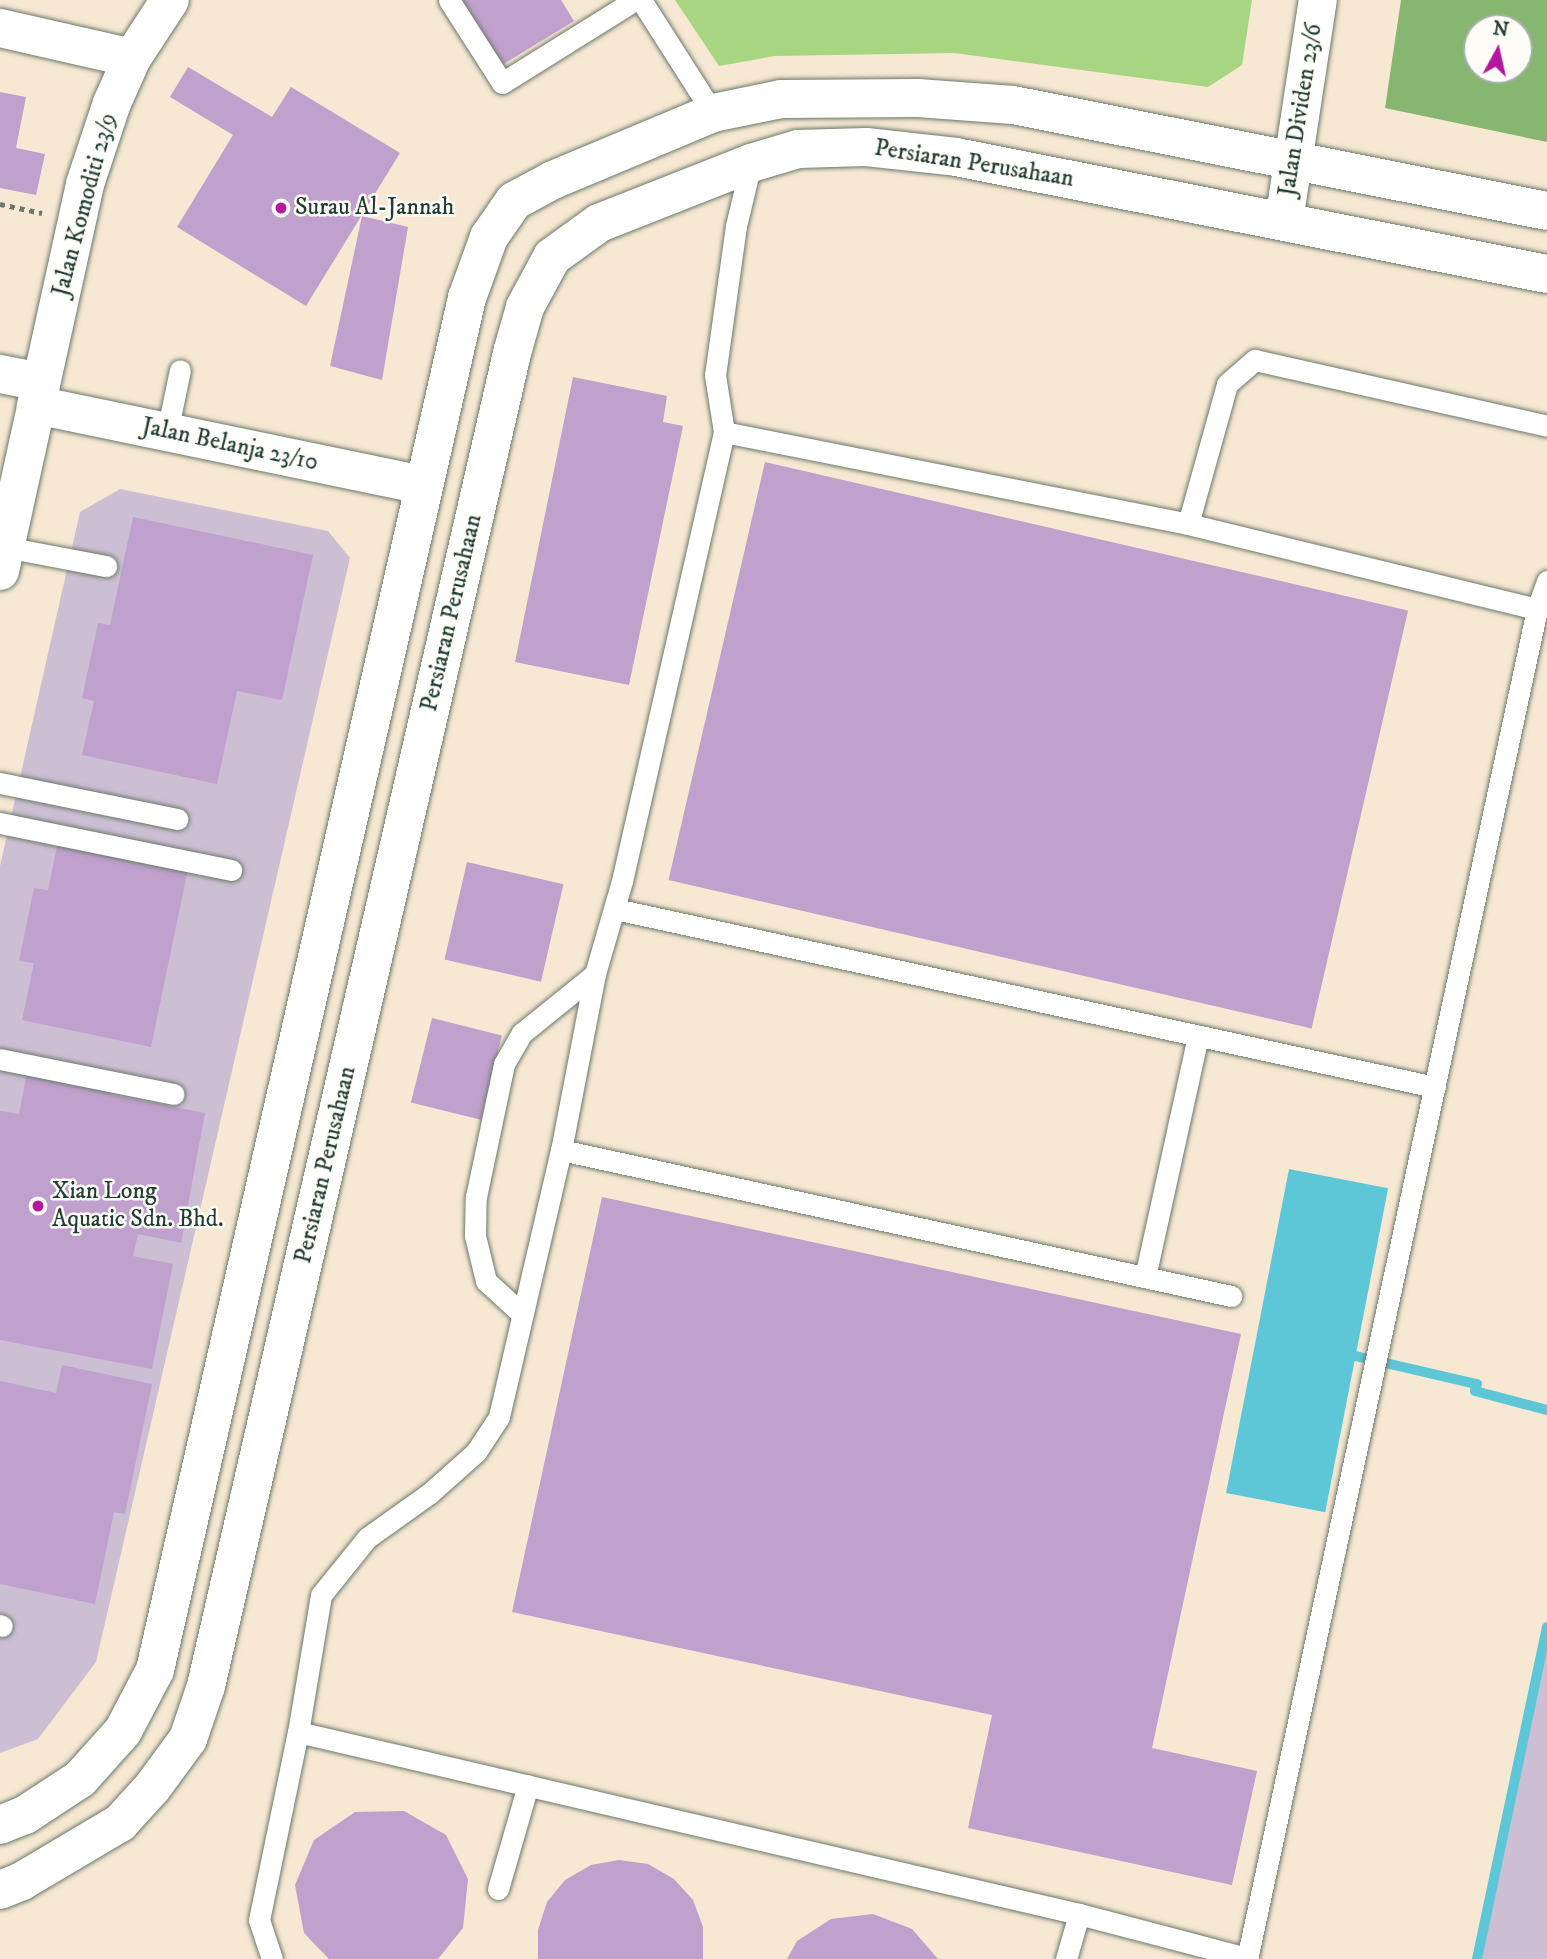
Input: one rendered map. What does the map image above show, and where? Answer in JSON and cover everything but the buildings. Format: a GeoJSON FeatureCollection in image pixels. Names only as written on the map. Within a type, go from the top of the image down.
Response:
{"type":"FeatureCollection","features":[{"type":"Feature","properties":{"kind":"main road","name":"Jalan Komoditi 23/9"},"geometry":{"type":"LineString","coordinates":[[3,559],[85,184],[112,103],[132,58],[170,0]]}},
{"type":"Feature","properties":{"kind":"main road","name":"Jalan Dividen 23/6"},"geometry":{"type":"LineString","coordinates":[[1284,221],[1318,0]]}},
{"type":"Feature","properties":{"kind":"main road"},"geometry":{"type":"LineString","coordinates":[[0,28],[132,58]]}},
{"type":"Feature","properties":{"kind":"main road","name":"Persiaran Perusahaan"},"geometry":{"type":"LineString","coordinates":[[0,1825],[25,1815],[80,1779],[123,1731],[155,1670],[467,298],[489,237],[514,201],[553,180],[713,113],[780,99],[918,98],[1013,105],[1547,211]]}},
{"type":"Feature","properties":{"kind":"main road","name":"Persiaran Perusahaan"},"geometry":{"type":"LineString","coordinates":[[0,1890],[22,1881],[120,1822],[152,1788],[187,1739],[206,1686],[525,307],[552,257],[599,223],[751,163],[798,149],[852,147],[956,157],[1547,274]]}},
{"type":"Feature","properties":{"kind":"main road","name":"Jalan Belanja 23/10"},"geometry":{"type":"LineString","coordinates":[[0,374],[38,394],[167,432],[424,485]]}},
{"type":"Feature","properties":{"kind":"lane"},"geometry":{"type":"LineString","coordinates":[[449,0],[502,83],[635,0]]}},
{"type":"Feature","properties":{"kind":"lane"},"geometry":{"type":"LineString","coordinates":[[640,0],[713,113]]}},
{"type":"Feature","properties":{"kind":"lane"},"geometry":{"type":"LineString","coordinates":[[272,1959],[258,1920],[298,1732],[321,1595],[367,1538],[430,1493],[476,1452],[499,1417],[561,1150],[595,974],[615,909],[724,432],[715,375],[736,226],[751,163]]}},
{"type":"Feature","properties":{"kind":"lane"},"geometry":{"type":"LineString","coordinates":[[1188,524],[1227,384],[1255,360],[1547,426]]}},
{"type":"Feature","properties":{"kind":"lane"},"geometry":{"type":"LineString","coordinates":[[167,432],[180,370]]}},
{"type":"Feature","properties":{"kind":"lane"},"geometry":{"type":"LineString","coordinates":[[724,432],[1188,524],[1537,609]]}},
{"type":"Feature","properties":{"kind":"lane"},"geometry":{"type":"LineString","coordinates":[[3,559],[106,566]]}},
{"type":"Feature","properties":{"kind":"lane"},"geometry":{"type":"LineString","coordinates":[[298,1732],[1079,1914],[1247,1958],[1537,609],[1547,582]]}},
{"type":"Feature","properties":{"kind":"lane"},"geometry":{"type":"LineString","coordinates":[[0,783],[177,819]]}},
{"type":"Feature","properties":{"kind":"lane"},"geometry":{"type":"LineString","coordinates":[[0,823],[231,870]]}},
{"type":"Feature","properties":{"kind":"lane"},"geometry":{"type":"LineString","coordinates":[[615,909],[1435,1087]]}},
{"type":"Feature","properties":{"kind":"lane"},"geometry":{"type":"LineString","coordinates":[[521,1313],[486,1281],[475,1236],[476,1197],[504,1064],[522,1033],[595,974]]}},
{"type":"Feature","properties":{"kind":"lane"},"geometry":{"type":"LineString","coordinates":[[1145,1277],[1198,1035]]}},
{"type":"Feature","properties":{"kind":"lane"},"geometry":{"type":"LineString","coordinates":[[0,1059],[174,1094]]}},
{"type":"Feature","properties":{"kind":"lane"},"geometry":{"type":"LineString","coordinates":[[561,1150],[1231,1296]]}},
{"type":"Feature","properties":{"kind":"lane"},"geometry":{"type":"LineString","coordinates":[[498,1889],[528,1784]]}},
{"type":"Feature","properties":{"kind":"lane"},"geometry":{"type":"LineString","coordinates":[[1066,1959],[1079,1914]]}},
{"type":"Feature","properties":{"kind":"shaded area"},"geometry":{"type":"Polygon","coordinates":[[[120,489],[328,531],[350,558],[96,1662],[38,1739],[0,1753],[0,866],[80,512],[120,489]]]}},
{"type":"Feature","properties":{"kind":"shaded area"},"geometry":{"type":"Polygon","coordinates":[[[1547,1627],[1547,1959],[1477,1959],[1547,1627]]]}},
{"type":"Feature","properties":{"kind":"green space"},"geometry":{"type":"Polygon","coordinates":[[[675,0],[1252,0],[1242,65],[1208,87],[954,53],[775,56],[719,66],[675,0]]]}},
{"type":"Feature","properties":{"kind":"green space"},"geometry":{"type":"Polygon","coordinates":[[[1401,0],[1547,0],[1547,142],[1385,108],[1401,0]]]}},
{"type":"Feature","properties":{"kind":"water"},"geometry":{"type":"Polygon","coordinates":[[[1289,1169],[1388,1188],[1325,1512],[1226,1493],[1289,1169]]]}},
{"type":"Feature","properties":{"kind":"waterway"},"geometry":{"type":"LineString","coordinates":[[1351,1355],[1477,1384],[1475,1391],[1547,1410]]}},
{"type":"Feature","properties":{"kind":"waterway"},"geometry":{"type":"LineString","coordinates":[[1477,1959],[1547,1627]]}},
{"type":"Feature","properties":{"kind":"place","name":"Surau Al-Jannah"},"geometry":{"type":"Point","coordinates":[281,208]}},
{"type":"Feature","properties":{"kind":"place","name":"Xian Long Aquatic Sdn. Bhd."},"geometry":{"type":"Point","coordinates":[38,1206]}}]}
